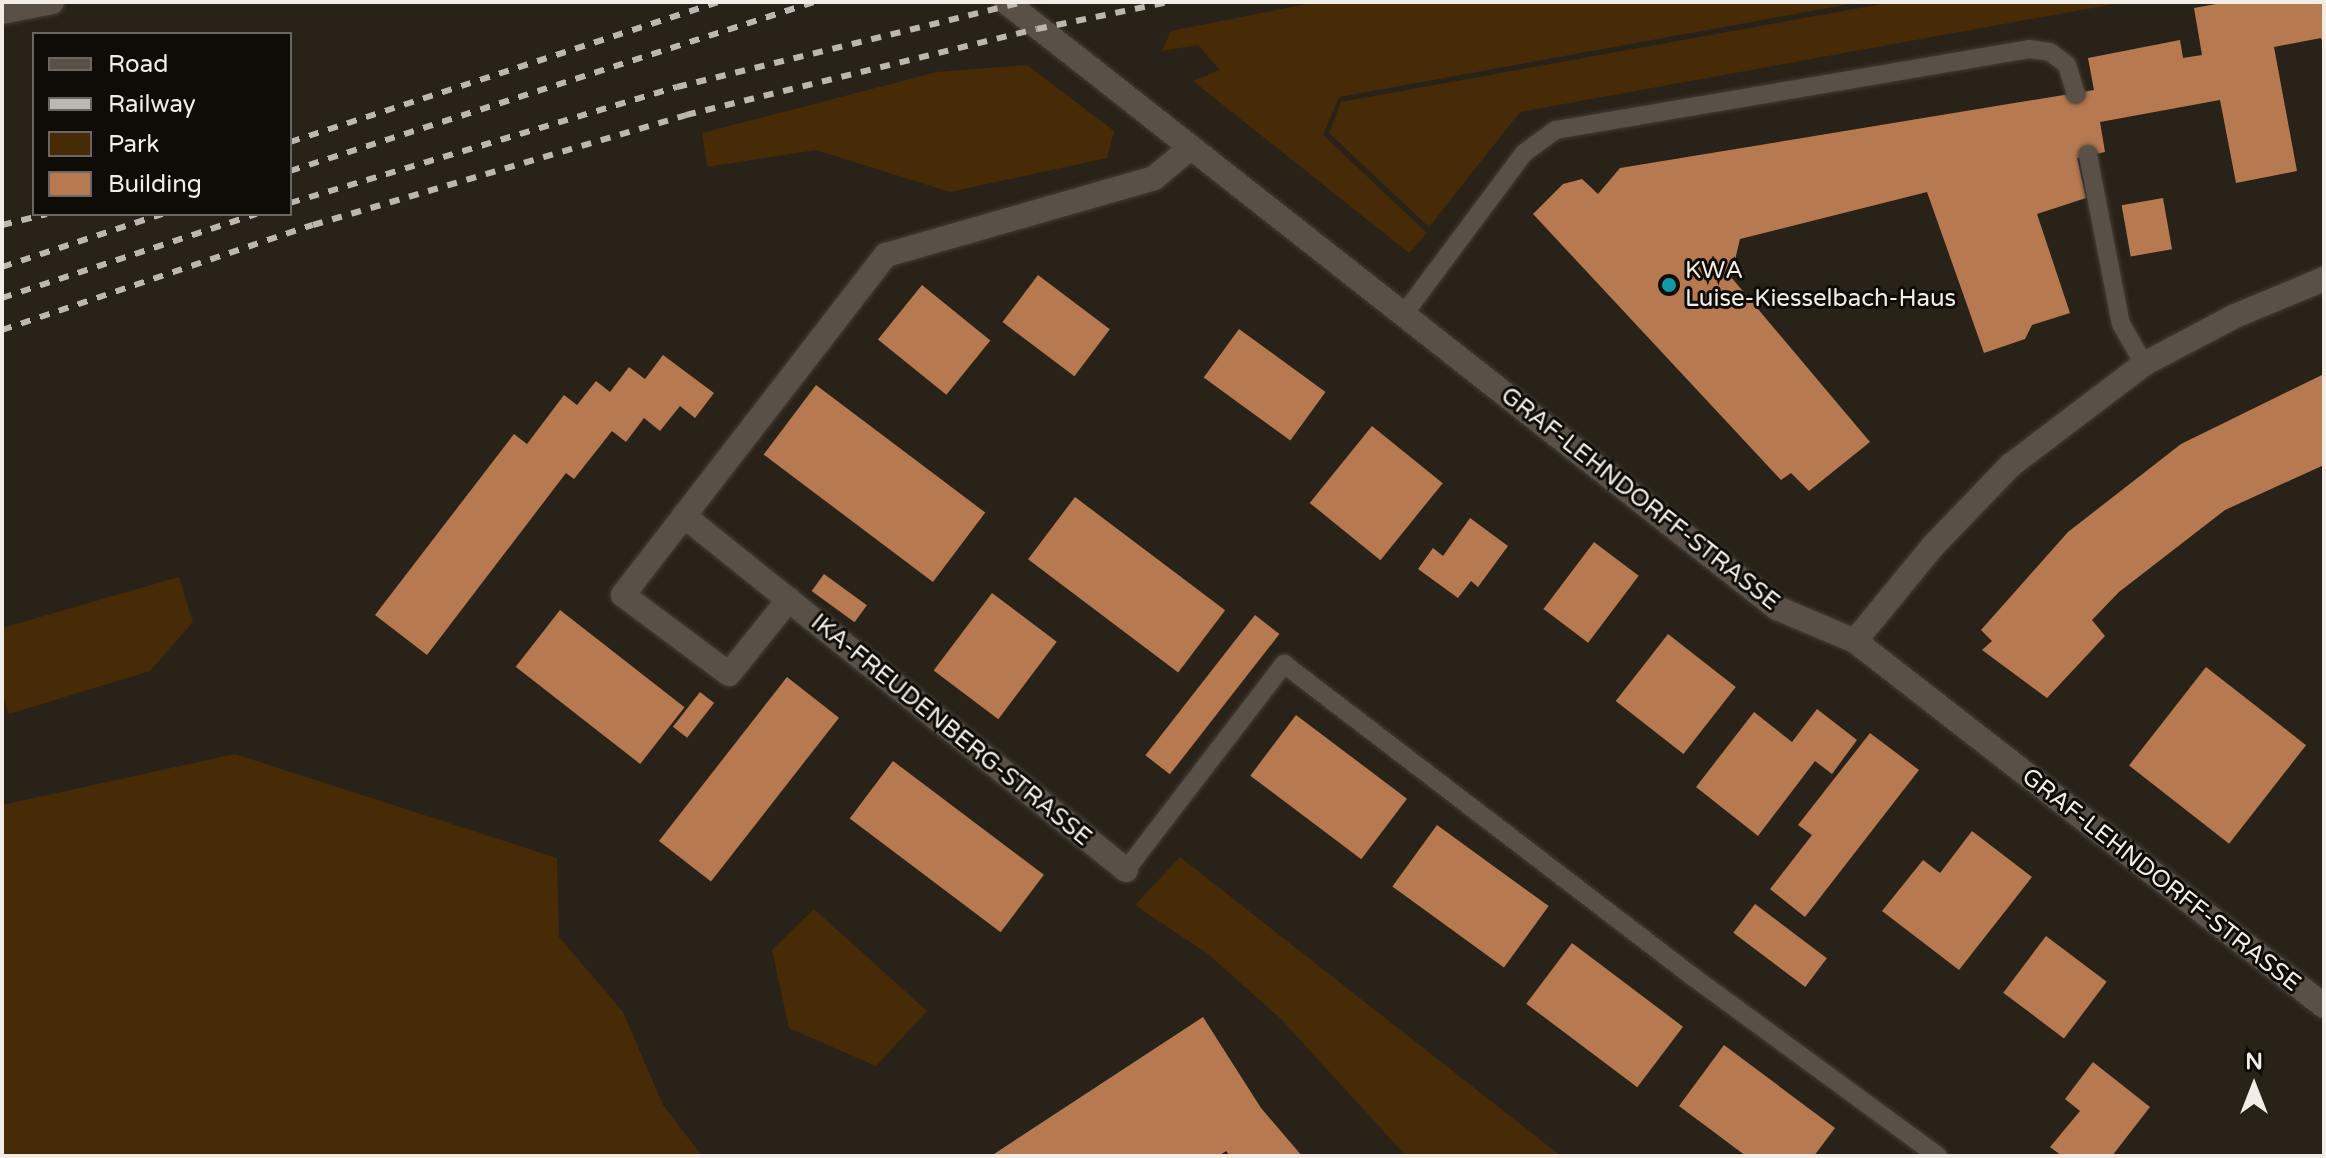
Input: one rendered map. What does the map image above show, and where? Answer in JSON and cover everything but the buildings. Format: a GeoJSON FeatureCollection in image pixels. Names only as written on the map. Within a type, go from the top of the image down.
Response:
{"type":"FeatureCollection","features":[{"type":"Feature","properties":{"kind":"street"},"geometry":{"type":"LineString","coordinates":[[2,12],[52,2]]}},
{"type":"Feature","properties":{"kind":"street","name":"GRAF-LEHNDORFF-STRASSE"},"geometry":{"type":"LineString","coordinates":[[1006,2],[1189,149],[1777,608],[1855,641],[2324,1006]]}},
{"type":"Feature","properties":{"kind":"street"},"geometry":{"type":"LineString","coordinates":[[789,599],[729,674],[623,595],[886,255],[1154,178],[1189,149]]}},
{"type":"Feature","properties":{"kind":"street"},"geometry":{"type":"LineString","coordinates":[[1855,641],[1933,546],[2011,465],[2144,364],[2235,316],[2324,279]]}},
{"type":"Feature","properties":{"kind":"street","name":"IKA-FREUDENBERG-STRASSE"},"geometry":{"type":"LineString","coordinates":[[684,516],[1126,870]]}},
{"type":"Feature","properties":{"kind":"lane"},"geometry":{"type":"LineString","coordinates":[[1404,314],[1524,153],[1556,130],[2029,49],[2050,52],[2067,65],[2076,94]]}},
{"type":"Feature","properties":{"kind":"lane"},"geometry":{"type":"LineString","coordinates":[[2088,155],[2121,324],[2144,364]]}},
{"type":"Feature","properties":{"kind":"lane","name":"IKA-FREUDENBERG-STRASSE"},"geometry":{"type":"LineString","coordinates":[[1126,870],[1284,664],[1692,976],[1938,1156]]}},
{"type":"Feature","properties":{"kind":"green space"},"geometry":{"type":"Polygon","coordinates":[[[1317,2],[1861,2],[1339,97],[1323,135],[1427,233],[1409,253],[1193,81],[1220,70],[1198,45],[1162,51],[1171,31],[1317,2]]]}},
{"type":"Feature","properties":{"kind":"green space"},"geometry":{"type":"Polygon","coordinates":[[[1893,2],[2125,2],[1520,112],[1429,227],[1329,133],[1341,102],[1893,2]]]}},
{"type":"Feature","properties":{"kind":"green space"},"geometry":{"type":"Polygon","coordinates":[[[1027,65],[1114,131],[1107,158],[950,192],[816,150],[707,167],[702,133],[937,72],[1027,65]]]}},
{"type":"Feature","properties":{"kind":"green space"},"geometry":{"type":"Polygon","coordinates":[[[179,577],[193,622],[150,671],[9,714],[2,694],[2,628],[179,577]]]}},
{"type":"Feature","properties":{"kind":"green space"},"geometry":{"type":"Polygon","coordinates":[[[235,754],[557,858],[559,937],[623,1012],[663,1105],[702,1156],[2,1156],[2,805],[235,754]]]}},
{"type":"Feature","properties":{"kind":"green space"},"geometry":{"type":"Polygon","coordinates":[[[1180,857],[1561,1156],[1406,1156],[1281,1019],[1208,954],[1135,905],[1180,857]]]}},
{"type":"Feature","properties":{"kind":"green space"},"geometry":{"type":"Polygon","coordinates":[[[814,909],[927,1011],[876,1066],[789,1028],[772,950],[814,909]]]}},
{"type":"Feature","properties":{"kind":"railway"},"geometry":{"type":"LineString","coordinates":[[292,141],[719,2]]}},
{"type":"Feature","properties":{"kind":"railway"},"geometry":{"type":"LineString","coordinates":[[292,170],[814,2]]}},
{"type":"Feature","properties":{"kind":"railway"},"geometry":{"type":"LineString","coordinates":[[292,202],[677,87],[1023,2]]}},
{"type":"Feature","properties":{"kind":"railway"},"geometry":{"type":"LineString","coordinates":[[2,330],[313,225],[686,115],[1037,29],[1169,2]]}},
{"type":"Feature","properties":{"kind":"railway"},"geometry":{"type":"LineString","coordinates":[[2,225],[39,216]]}},
{"type":"Feature","properties":{"kind":"railway"},"geometry":{"type":"LineString","coordinates":[[2,267],[156,216]]}},
{"type":"Feature","properties":{"kind":"railway"},"geometry":{"type":"LineString","coordinates":[[2,298],[250,216]]}},
{"type":"Feature","properties":{"kind":"place","name":"KWA Luise-Kiesselbach-Haus"},"geometry":{"type":"Point","coordinates":[1669,285]}}]}
